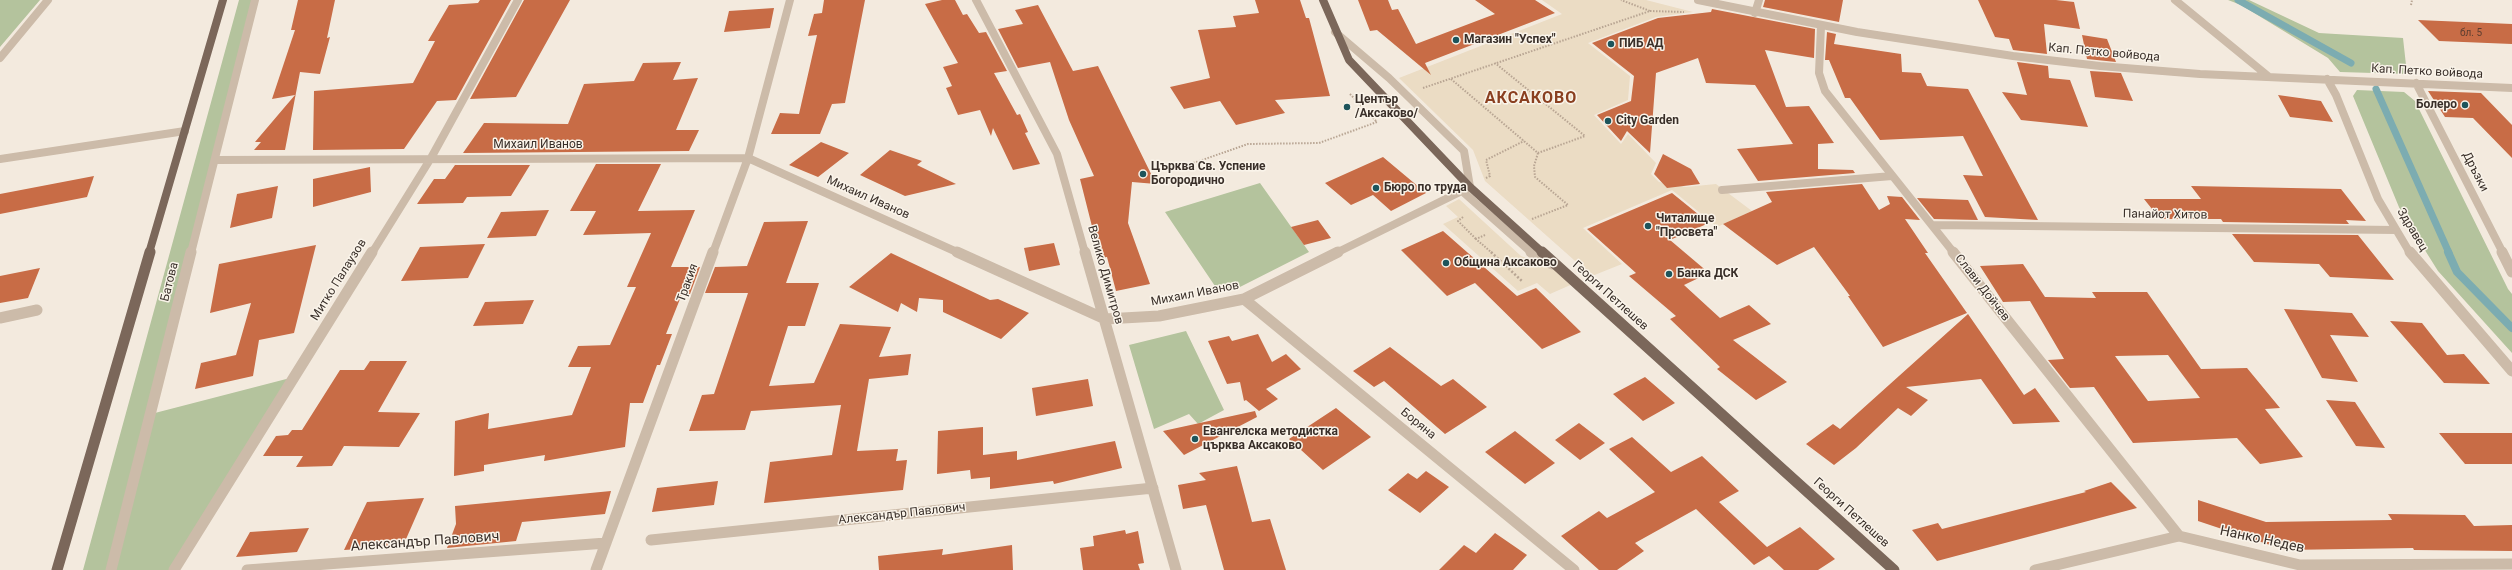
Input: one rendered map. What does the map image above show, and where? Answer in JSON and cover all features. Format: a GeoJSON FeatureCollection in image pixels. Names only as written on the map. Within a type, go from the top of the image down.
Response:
{"type":"FeatureCollection","features":[{"type":"Feature","properties":{"kind":"main road"},"geometry":{"type":"LineString","coordinates":[[57,570],[223,0]]}},
{"type":"Feature","properties":{"kind":"main road","name":"Георги Петлешев"},"geometry":{"type":"LineString","coordinates":[[1323,0],[1335,31],[1349,60],[1466,189],[1563,270],[1894,570]]}},
{"type":"Feature","properties":{"kind":"street"},"geometry":{"type":"LineString","coordinates":[[0,58],[48,0]]}},
{"type":"Feature","properties":{"kind":"street","name":"Батова"},"geometry":{"type":"LineString","coordinates":[[111,570],[255,0]]}},
{"type":"Feature","properties":{"kind":"street","name":"Митко Палаузов"},"geometry":{"type":"LineString","coordinates":[[174,570],[431,158],[518,0]]}},
{"type":"Feature","properties":{"kind":"street","name":"Тракия"},"geometry":{"type":"LineString","coordinates":[[596,570],[748,158],[790,0]]}},
{"type":"Feature","properties":{"kind":"street","name":"Велико Димитров"},"geometry":{"type":"LineString","coordinates":[[976,0],[1057,154],[1176,570]]}},
{"type":"Feature","properties":{"kind":"street","name":"Кап. Петко войвода"},"geometry":{"type":"LineString","coordinates":[[1698,0],[1822,26],[2060,62],[2200,74],[2416,82],[2512,88]]}},
{"type":"Feature","properties":{"kind":"street"},"geometry":{"type":"LineString","coordinates":[[1755,13],[1759,0]]}},
{"type":"Feature","properties":{"kind":"street"},"geometry":{"type":"LineString","coordinates":[[2175,0],[2268,76]]}},
{"type":"Feature","properties":{"kind":"street","name":"Слави Дойчев"},"geometry":{"type":"LineString","coordinates":[[1822,26],[1819,73],[1825,91],[2179,536]]}},
{"type":"Feature","properties":{"kind":"street"},"geometry":{"type":"LineString","coordinates":[[1335,31],[1389,78],[1464,151],[1466,189]]}},
{"type":"Feature","properties":{"kind":"street","name":"Здравец"},"geometry":{"type":"LineString","coordinates":[[2327,79],[2336,95],[2378,199],[2415,261],[2512,371]]}},
{"type":"Feature","properties":{"kind":"street","name":"Дръзки"},"geometry":{"type":"LineString","coordinates":[[2416,82],[2512,272]]}},
{"type":"Feature","properties":{"kind":"street"},"geometry":{"type":"LineString","coordinates":[[0,159],[185,132]]}},
{"type":"Feature","properties":{"kind":"street","name":"Михаил Иванов"},"geometry":{"type":"LineString","coordinates":[[214,160],[748,158],[1105,319],[1159,316],[1244,299],[1466,189]]}},
{"type":"Feature","properties":{"kind":"street"},"geometry":{"type":"LineString","coordinates":[[1722,190],[1892,176]]}},
{"type":"Feature","properties":{"kind":"street","name":"Панайот Хитов"},"geometry":{"type":"LineString","coordinates":[[1933,225],[2396,230]]}},
{"type":"Feature","properties":{"kind":"street","name":"Боряна"},"geometry":{"type":"LineString","coordinates":[[1244,299],[1574,570]]}},
{"type":"Feature","properties":{"kind":"street"},"geometry":{"type":"LineString","coordinates":[[0,318],[37,310]]}},
{"type":"Feature","properties":{"kind":"street","name":"Александър Павлович"},"geometry":{"type":"LineString","coordinates":[[651,540],[1153,488]]}},
{"type":"Feature","properties":{"kind":"street","name":"Нанко Недев"},"geometry":{"type":"LineString","coordinates":[[2035,570],[2179,536],[2302,568],[2512,564]]}},
{"type":"Feature","properties":{"kind":"street","name":"Александър Павлович"},"geometry":{"type":"LineString","coordinates":[[247,570],[606,543]]}},
{"type":"Feature","properties":{"kind":"path"},"geometry":{"type":"LineString","coordinates":[[1621,0],[1650,11],[1686,12]]}},
{"type":"Feature","properties":{"kind":"path"},"geometry":{"type":"LineString","coordinates":[[2411,5],[2412,0]]}},
{"type":"Feature","properties":{"kind":"path"},"geometry":{"type":"LineString","coordinates":[[1417,84],[1422,88],[1650,11]]}},
{"type":"Feature","properties":{"kind":"path"},"geometry":{"type":"LineString","coordinates":[[1450,79],[1538,154],[1585,136],[1495,63]]}},
{"type":"Feature","properties":{"kind":"path"},"geometry":{"type":"LineString","coordinates":[[1182,167],[1248,144],[1319,143],[1377,122],[1349,93]]}},
{"type":"Feature","properties":{"kind":"green space"},"geometry":{"type":"Polygon","coordinates":[[[0,0],[40,0],[0,47],[0,0]]]}},
{"type":"Feature","properties":{"kind":"green space"},"geometry":{"type":"Polygon","coordinates":[[[239,0],[255,0],[151,414],[294,377],[174,570],[83,570],[239,0]]]}},
{"type":"Feature","properties":{"kind":"green space"},"geometry":{"type":"Polygon","coordinates":[[[2228,0],[2249,0],[2319,33],[2403,38],[2407,74],[2340,72],[2328,58],[2241,5],[2228,0]]]}},
{"type":"Feature","properties":{"kind":"green space"},"geometry":{"type":"Polygon","coordinates":[[[2357,90],[2404,92],[2415,101],[2508,289],[2512,294],[2512,353],[2438,271],[2401,212],[2353,96],[2357,90]]]}},
{"type":"Feature","properties":{"kind":"green space"},"geometry":{"type":"Polygon","coordinates":[[[1260,183],[1309,252],[1236,289],[1219,292],[1165,212],[1260,183]]]}},
{"type":"Feature","properties":{"kind":"green space"},"geometry":{"type":"Polygon","coordinates":[[[1186,331],[1224,410],[1198,424],[1189,414],[1154,429],[1129,345],[1186,331]]]}},
{"type":"Feature","properties":{"kind":"shaded area"},"geometry":{"type":"Polygon","coordinates":[[[1542,0],[1646,0],[1693,12],[1656,17],[1588,43],[1630,76],[1628,100],[1594,115],[1621,144],[1628,134],[1656,163],[1651,174],[1659,182],[1686,187],[1716,184],[1752,211],[1717,227],[1672,190],[1583,228],[1622,264],[1592,276],[1485,181],[1473,150],[1399,78],[1562,14],[1542,0]]]}},
{"type":"Feature","properties":{"kind":"shaded area"},"geometry":{"type":"Polygon","coordinates":[[[1459,199],[1521,256],[1563,272],[1575,283],[1550,294],[1537,283],[1518,291],[1443,224],[1458,217],[1446,206],[1459,199]]]}},
{"type":"Feature","properties":{"kind":"building"},"geometry":{"type":"Polygon","coordinates":[[[298,0],[335,0],[327,38],[330,37],[320,74],[300,72],[285,150],[254,150],[261,142],[255,142],[295,95],[272,99],[295,30],[291,30],[298,0]]]}},
{"type":"Feature","properties":{"kind":"building"},"geometry":{"type":"Polygon","coordinates":[[[480,0],[511,0],[456,100],[437,101],[404,149],[313,150],[314,91],[413,83],[435,41],[428,41],[449,5],[478,3],[480,0]]]}},
{"type":"Feature","properties":{"kind":"building"},"geometry":{"type":"Polygon","coordinates":[[[524,0],[570,0],[516,97],[470,99],[524,0]]]}},
{"type":"Feature","properties":{"kind":"building"},"geometry":{"type":"Polygon","coordinates":[[[824,0],[865,0],[845,103],[832,104],[820,134],[771,134],[780,113],[799,114],[817,35],[808,36],[814,14],[822,13],[824,0]]]}},
{"type":"Feature","properties":{"kind":"building"},"geometry":{"type":"Polygon","coordinates":[[[942,0],[955,0],[963,15],[967,14],[979,33],[986,32],[1007,71],[994,73],[1017,115],[1020,114],[1028,132],[1025,133],[1040,164],[1013,170],[993,128],[991,136],[980,110],[958,115],[946,88],[952,86],[943,67],[958,63],[925,4],[942,0]]]}},
{"type":"Feature","properties":{"kind":"building"},"geometry":{"type":"Polygon","coordinates":[[[1255,0],[1300,0],[1306,18],[1309,18],[1330,96],[1275,100],[1285,113],[1236,125],[1220,101],[1184,109],[1170,87],[1210,78],[1198,30],[1236,27],[1233,16],[1259,13],[1255,0]]]}},
{"type":"Feature","properties":{"kind":"building"},"geometry":{"type":"Polygon","coordinates":[[[1358,0],[1388,0],[1392,10],[1398,9],[1416,44],[1495,14],[1475,0],[1535,0],[1555,13],[1425,63],[1431,75],[1377,30],[1370,31],[1358,0]]]}},
{"type":"Feature","properties":{"kind":"building"},"geometry":{"type":"Polygon","coordinates":[[[1765,0],[1843,0],[1839,22],[1763,7],[1765,0]]]}},
{"type":"Feature","properties":{"kind":"building"},"geometry":{"type":"Polygon","coordinates":[[[1978,0],[2056,0],[2074,2],[2080,29],[2044,24],[2047,54],[2013,50],[2009,39],[1995,37],[1978,0]]]}},
{"type":"Feature","properties":{"kind":"building"},"geometry":{"type":"Polygon","coordinates":[[[1038,5],[1073,71],[1098,66],[1156,184],[1132,182],[1128,223],[1150,284],[1116,291],[1107,257],[1100,258],[1080,179],[1094,176],[1069,120],[1050,62],[1018,68],[998,29],[1023,24],[1015,10],[1038,5]]]}},
{"type":"Feature","properties":{"kind":"building"},"geometry":{"type":"Polygon","coordinates":[[[774,8],[770,28],[724,32],[729,11],[774,8]]]}},
{"type":"Feature","properties":{"kind":"building"},"geometry":{"type":"Polygon","coordinates":[[[1712,9],[1815,29],[1814,58],[1765,50],[1786,107],[1809,106],[1834,143],[1818,144],[1818,169],[1853,170],[1855,173],[1758,181],[1737,149],[1793,144],[1755,85],[1706,83],[1698,58],[1656,73],[1650,153],[1627,131],[1621,141],[1597,115],[1631,101],[1634,76],[1592,43],[1658,18],[1711,12],[1712,9]]]}},
{"type":"Feature","properties":{"kind":"building"},"geometry":{"type":"Polygon","coordinates":[[[2418,20],[2512,24],[2512,44],[2439,41],[2418,20]]]}},
{"type":"Feature","properties":{"kind":"building"},"geometry":{"type":"Polygon","coordinates":[[[1827,32],[1836,34],[1834,44],[1901,54],[1902,72],[1921,73],[1927,86],[1968,89],[2038,220],[1985,217],[1963,175],[1983,176],[1963,136],[1880,140],[1850,98],[1845,98],[1829,60],[1825,60],[1827,32]]]}},
{"type":"Feature","properties":{"kind":"building"},"geometry":{"type":"Polygon","coordinates":[[[2082,35],[2107,39],[2116,62],[2087,59],[2082,35]]]}},
{"type":"Feature","properties":{"kind":"building"},"geometry":{"type":"Polygon","coordinates":[[[681,62],[673,80],[698,78],[676,130],[699,130],[689,151],[463,153],[484,123],[568,124],[584,84],[634,81],[643,63],[681,62]]]}},
{"type":"Feature","properties":{"kind":"building"},"geometry":{"type":"Polygon","coordinates":[[[2017,62],[2048,66],[2049,78],[2070,80],[2088,127],[2021,120],[2002,92],[2027,95],[2017,62]]]}},
{"type":"Feature","properties":{"kind":"building"},"geometry":{"type":"Polygon","coordinates":[[[2090,71],[2121,73],[2133,101],[2095,97],[2090,71]]]}},
{"type":"Feature","properties":{"kind":"building","name":"Болеро"},"geometry":{"type":"Polygon","coordinates":[[[2428,91],[2481,93],[2512,125],[2512,158],[2473,118],[2445,117],[2428,91]]]}},
{"type":"Feature","properties":{"kind":"building"},"geometry":{"type":"Polygon","coordinates":[[[2278,95],[2321,101],[2333,122],[2290,117],[2278,95]]]}},
{"type":"Feature","properties":{"kind":"building"},"geometry":{"type":"Polygon","coordinates":[[[821,142],[849,153],[818,177],[789,165],[821,142]]]}},
{"type":"Feature","properties":{"kind":"building"},"geometry":{"type":"Polygon","coordinates":[[[890,150],[922,161],[917,165],[956,184],[905,196],[860,175],[890,150]]]}},
{"type":"Feature","properties":{"kind":"building"},"geometry":{"type":"Polygon","coordinates":[[[1663,154],[1691,169],[1700,184],[1667,188],[1654,174],[1663,154]]]}},
{"type":"Feature","properties":{"kind":"building","name":"Бюро по труда"},"geometry":{"type":"Polygon","coordinates":[[[1383,157],[1426,193],[1391,211],[1373,195],[1351,205],[1325,183],[1383,157]]]}},
{"type":"Feature","properties":{"kind":"building"},"geometry":{"type":"Polygon","coordinates":[[[596,164],[661,164],[638,211],[695,210],[671,267],[700,267],[690,294],[682,294],[666,334],[672,334],[660,365],[657,365],[643,403],[630,403],[625,447],[544,461],[545,455],[484,465],[484,471],[454,476],[455,421],[489,413],[488,429],[572,415],[591,367],[568,367],[578,346],[610,345],[636,287],[627,287],[651,233],[583,235],[596,211],[570,211],[596,164]]]}},
{"type":"Feature","properties":{"kind":"building"},"geometry":{"type":"Polygon","coordinates":[[[455,165],[530,165],[511,196],[467,197],[463,203],[417,204],[434,179],[445,179],[455,165]]]}},
{"type":"Feature","properties":{"kind":"building"},"geometry":{"type":"Polygon","coordinates":[[[370,167],[371,192],[313,207],[313,179],[370,167]]]}},
{"type":"Feature","properties":{"kind":"building"},"geometry":{"type":"Polygon","coordinates":[[[94,176],[87,197],[0,214],[0,194],[94,176]]]}},
{"type":"Feature","properties":{"kind":"building"},"geometry":{"type":"Polygon","coordinates":[[[1862,184],[1879,210],[1890,204],[1887,196],[1902,197],[1920,220],[1905,219],[1928,253],[1925,253],[1967,313],[1883,347],[1848,296],[1850,296],[1814,247],[1777,265],[1723,224],[1772,202],[1766,192],[1862,184]]]}},
{"type":"Feature","properties":{"kind":"building"},"geometry":{"type":"Polygon","coordinates":[[[278,186],[272,218],[230,228],[237,194],[278,186]]]}},
{"type":"Feature","properties":{"kind":"building"},"geometry":{"type":"Polygon","coordinates":[[[2191,186],[2341,189],[2366,221],[2346,220],[2349,224],[2223,222],[2221,219],[2160,219],[2144,199],[2201,199],[2191,186]]]}},
{"type":"Feature","properties":{"kind":"building"},"geometry":{"type":"Polygon","coordinates":[[[1672,193],[1709,223],[1670,240],[1709,273],[1684,285],[1720,318],[1749,305],[1771,324],[1733,340],[1787,382],[1756,400],[1717,369],[1720,367],[1670,319],[1676,316],[1629,276],[1636,273],[1587,229],[1672,193]]]}},
{"type":"Feature","properties":{"kind":"building"},"geometry":{"type":"Polygon","coordinates":[[[1917,198],[1968,200],[1978,220],[1934,219],[1917,198]]]}},
{"type":"Feature","properties":{"kind":"building"},"geometry":{"type":"Polygon","coordinates":[[[549,210],[536,236],[487,238],[501,212],[549,210]]]}},
{"type":"Feature","properties":{"kind":"building"},"geometry":{"type":"Polygon","coordinates":[[[1318,220],[1331,238],[1304,245],[1291,227],[1318,220]]]}},
{"type":"Feature","properties":{"kind":"building"},"geometry":{"type":"Polygon","coordinates":[[[808,221],[786,283],[819,283],[805,326],[788,326],[769,386],[814,383],[840,324],[891,327],[879,357],[911,354],[908,375],[869,379],[857,451],[898,449],[896,461],[907,460],[903,490],[764,503],[770,462],[832,455],[841,405],[751,411],[745,430],[689,431],[702,395],[714,394],[748,293],[705,293],[715,267],[747,266],[764,222],[808,221]]]}},
{"type":"Feature","properties":{"kind":"building"},"geometry":{"type":"Polygon","coordinates":[[[1443,231],[1517,296],[1536,288],[1581,332],[1542,349],[1475,283],[1447,296],[1401,250],[1443,231]]]}},
{"type":"Feature","properties":{"kind":"building"},"geometry":{"type":"Polygon","coordinates":[[[2232,234],[2358,235],[2394,280],[2330,277],[2319,264],[2254,262],[2232,234]]]}},
{"type":"Feature","properties":{"kind":"building"},"geometry":{"type":"Polygon","coordinates":[[[1054,243],[1060,265],[1029,271],[1024,248],[1054,243]]]}},
{"type":"Feature","properties":{"kind":"building"},"geometry":{"type":"Polygon","coordinates":[[[485,244],[468,278],[401,281],[420,247],[485,244]]]}},
{"type":"Feature","properties":{"kind":"building"},"geometry":{"type":"Polygon","coordinates":[[[316,245],[294,333],[259,340],[253,376],[195,389],[201,363],[236,355],[251,303],[210,313],[219,264],[316,245]]]}},
{"type":"Feature","properties":{"kind":"building"},"geometry":{"type":"Polygon","coordinates":[[[891,253],[990,300],[998,299],[1029,313],[1001,339],[943,312],[943,300],[919,298],[917,312],[901,303],[898,312],[849,287],[891,253]]]}},
{"type":"Feature","properties":{"kind":"building"},"geometry":{"type":"Polygon","coordinates":[[[2023,264],[2045,297],[2096,298],[2092,292],[2147,292],[2201,369],[2247,368],[2280,408],[2265,409],[2303,457],[2260,464],[2237,438],[2133,443],[2094,387],[2070,388],[2048,360],[2064,359],[2030,301],[2003,302],[1980,266],[2023,264]],[[2168,355],[2115,356],[2148,401],[2200,398],[2168,355]]]}},
{"type":"Feature","properties":{"kind":"building"},"geometry":{"type":"Polygon","coordinates":[[[40,268],[28,298],[0,303],[0,276],[40,268]]]}},
{"type":"Feature","properties":{"kind":"building"},"geometry":{"type":"Polygon","coordinates":[[[534,300],[523,324],[473,326],[485,302],[534,300]]]}},
{"type":"Feature","properties":{"kind":"building"},"geometry":{"type":"Polygon","coordinates":[[[2284,309],[2352,313],[2369,337],[2330,335],[2358,382],[2322,378],[2284,309]]]}},
{"type":"Feature","properties":{"kind":"building"},"geometry":{"type":"Polygon","coordinates":[[[1968,314],[2024,395],[2035,388],[2060,422],[2013,424],[1981,379],[1906,387],[1928,400],[1911,416],[1898,408],[1856,448],[1834,465],[1806,444],[1833,424],[1840,429],[1968,314]]]}},
{"type":"Feature","properties":{"kind":"building"},"geometry":{"type":"Polygon","coordinates":[[[2390,321],[2422,323],[2447,355],[2464,354],[2490,384],[2444,383],[2390,321]]]}},
{"type":"Feature","properties":{"kind":"building"},"geometry":{"type":"Polygon","coordinates":[[[1258,334],[1272,362],[1286,354],[1301,369],[1266,389],[1278,399],[1259,411],[1246,400],[1244,401],[1240,382],[1227,384],[1208,341],[1229,336],[1232,341],[1258,334]]]}},
{"type":"Feature","properties":{"kind":"building"},"geometry":{"type":"Polygon","coordinates":[[[1390,347],[1441,386],[1453,379],[1487,407],[1445,434],[1384,381],[1374,387],[1353,371],[1390,347]]]}},
{"type":"Feature","properties":{"kind":"building"},"geometry":{"type":"Polygon","coordinates":[[[370,361],[407,361],[378,412],[420,413],[399,447],[344,446],[332,466],[296,467],[303,456],[263,456],[276,436],[288,435],[292,430],[302,430],[340,370],[364,370],[370,361]]]}},
{"type":"Feature","properties":{"kind":"building"},"geometry":{"type":"Polygon","coordinates":[[[1645,377],[1675,403],[1643,421],[1613,394],[1645,377]]]}},
{"type":"Feature","properties":{"kind":"building"},"geometry":{"type":"Polygon","coordinates":[[[1088,379],[1093,406],[1036,416],[1032,388],[1088,379]]]}},
{"type":"Feature","properties":{"kind":"building"},"geometry":{"type":"Polygon","coordinates":[[[2326,400],[2355,402],[2385,448],[2356,446],[2326,400]]]}},
{"type":"Feature","properties":{"kind":"building"},"geometry":{"type":"Polygon","coordinates":[[[1336,408],[1371,437],[1323,470],[1289,439],[1336,408]]]}},
{"type":"Feature","properties":{"kind":"building"},"geometry":{"type":"Polygon","coordinates":[[[1255,411],[1257,417],[1184,455],[1163,431],[1255,411]]]}},
{"type":"Feature","properties":{"kind":"building"},"geometry":{"type":"Polygon","coordinates":[[[1579,423],[1605,443],[1580,460],[1555,440],[1579,423]]]}},
{"type":"Feature","properties":{"kind":"building"},"geometry":{"type":"Polygon","coordinates":[[[983,427],[983,455],[1017,451],[1017,460],[1115,441],[1122,468],[1054,484],[1053,481],[990,489],[990,477],[971,479],[970,470],[937,474],[938,431],[983,427]]]}},
{"type":"Feature","properties":{"kind":"building"},"geometry":{"type":"Polygon","coordinates":[[[1515,431],[1555,463],[1525,484],[1485,452],[1515,431]]]}},
{"type":"Feature","properties":{"kind":"building"},"geometry":{"type":"Polygon","coordinates":[[[2439,433],[2512,433],[2512,464],[2465,464],[2439,433]]]}},
{"type":"Feature","properties":{"kind":"building"},"geometry":{"type":"Polygon","coordinates":[[[1632,437],[1671,472],[1702,456],[1739,491],[1719,502],[1767,547],[1800,527],[1835,559],[1818,570],[1784,570],[1769,556],[1754,565],[1696,509],[1635,543],[1644,551],[1617,570],[1599,570],[1561,536],[1599,511],[1607,518],[1655,492],[1609,449],[1632,437]]]}},
{"type":"Feature","properties":{"kind":"building"},"geometry":{"type":"Polygon","coordinates":[[[1237,466],[1252,522],[1270,519],[1286,570],[1224,570],[1206,505],[1183,509],[1178,485],[1206,480],[1199,473],[1237,466]]]}},
{"type":"Feature","properties":{"kind":"building"},"geometry":{"type":"Polygon","coordinates":[[[1426,471],[1449,487],[1420,513],[1388,490],[1408,473],[1417,479],[1426,471]]]}},
{"type":"Feature","properties":{"kind":"building"},"geometry":{"type":"Polygon","coordinates":[[[718,481],[714,505],[652,512],[657,488],[718,481]]]}},
{"type":"Feature","properties":{"kind":"building"},"geometry":{"type":"Polygon","coordinates":[[[2111,482],[2137,508],[1937,561],[1912,530],[1938,523],[1942,529],[2086,492],[2084,491],[2111,482]]]}},
{"type":"Feature","properties":{"kind":"building"},"geometry":{"type":"Polygon","coordinates":[[[611,491],[605,514],[522,522],[516,541],[447,548],[456,524],[455,506],[611,491]]]}},
{"type":"Feature","properties":{"kind":"building"},"geometry":{"type":"Polygon","coordinates":[[[424,498],[403,546],[344,550],[367,502],[424,498]]]}},
{"type":"Feature","properties":{"kind":"building"},"geometry":{"type":"Polygon","coordinates":[[[2198,500],[2266,522],[2392,520],[2388,514],[2465,515],[2474,526],[2512,525],[2512,551],[2414,550],[2413,548],[2285,550],[2198,521],[2198,500]]]}},
{"type":"Feature","properties":{"kind":"building"},"geometry":{"type":"Polygon","coordinates":[[[309,528],[297,552],[236,557],[250,532],[309,528]]]}},
{"type":"Feature","properties":{"kind":"building"},"geometry":{"type":"Polygon","coordinates":[[[1125,530],[1126,534],[1138,531],[1144,563],[1138,564],[1140,570],[1083,570],[1080,548],[1094,546],[1093,536],[1125,530]]]}},
{"type":"Feature","properties":{"kind":"building"},"geometry":{"type":"Polygon","coordinates":[[[1495,533],[1527,555],[1513,570],[1439,570],[1464,545],[1476,553],[1495,533]]]}},
{"type":"Feature","properties":{"kind":"building"},"geometry":{"type":"Polygon","coordinates":[[[1012,545],[1013,570],[879,570],[878,556],[943,549],[942,555],[1012,545]]]}},
{"type":"Feature","properties":{"kind":"waterway"},"geometry":{"type":"LineString","coordinates":[[2238,0],[2351,63]]}},
{"type":"Feature","properties":{"kind":"waterway"},"geometry":{"type":"LineString","coordinates":[[2376,89],[2449,253]]}},
{"type":"Feature","properties":{"kind":"waterway"},"geometry":{"type":"LineString","coordinates":[[2448,252],[2457,272],[2512,328]]}},
{"type":"Feature","properties":{"kind":"place","name":"Магазин \"Успех\""},"geometry":{"type":"Point","coordinates":[1456,40]}},
{"type":"Feature","properties":{"kind":"place","name":"ПИБ АД"},"geometry":{"type":"Point","coordinates":[1611,44]}},
{"type":"Feature","properties":{"kind":"place","name":"Болеро"},"geometry":{"type":"Point","coordinates":[2465,105]}},
{"type":"Feature","properties":{"kind":"place","name":"Център /Аксаково/"},"geometry":{"type":"Point","coordinates":[1347,107]}},
{"type":"Feature","properties":{"kind":"place","name":"City Garden"},"geometry":{"type":"Point","coordinates":[1608,121]}},
{"type":"Feature","properties":{"kind":"place","name":"Църква Св. Успение Богородично"},"geometry":{"type":"Point","coordinates":[1143,174]}},
{"type":"Feature","properties":{"kind":"place","name":"Бюро по труда"},"geometry":{"type":"Point","coordinates":[1376,188]}},
{"type":"Feature","properties":{"kind":"place","name":"Читалище \"Просвета\""},"geometry":{"type":"Point","coordinates":[1648,226]}},
{"type":"Feature","properties":{"kind":"place","name":"Община Аксаково"},"geometry":{"type":"Point","coordinates":[1446,263]}},
{"type":"Feature","properties":{"kind":"place","name":"Банка ДСК"},"geometry":{"type":"Point","coordinates":[1669,274]}},
{"type":"Feature","properties":{"kind":"place","name":"Евангелска методистка църква Аксаково"},"geometry":{"type":"Point","coordinates":[1195,439]}},
{"type":"Feature","properties":{"kind":"district","name":"АКСАКОВО"},"geometry":{"type":"Point","coordinates":[1531,99]}}]}
